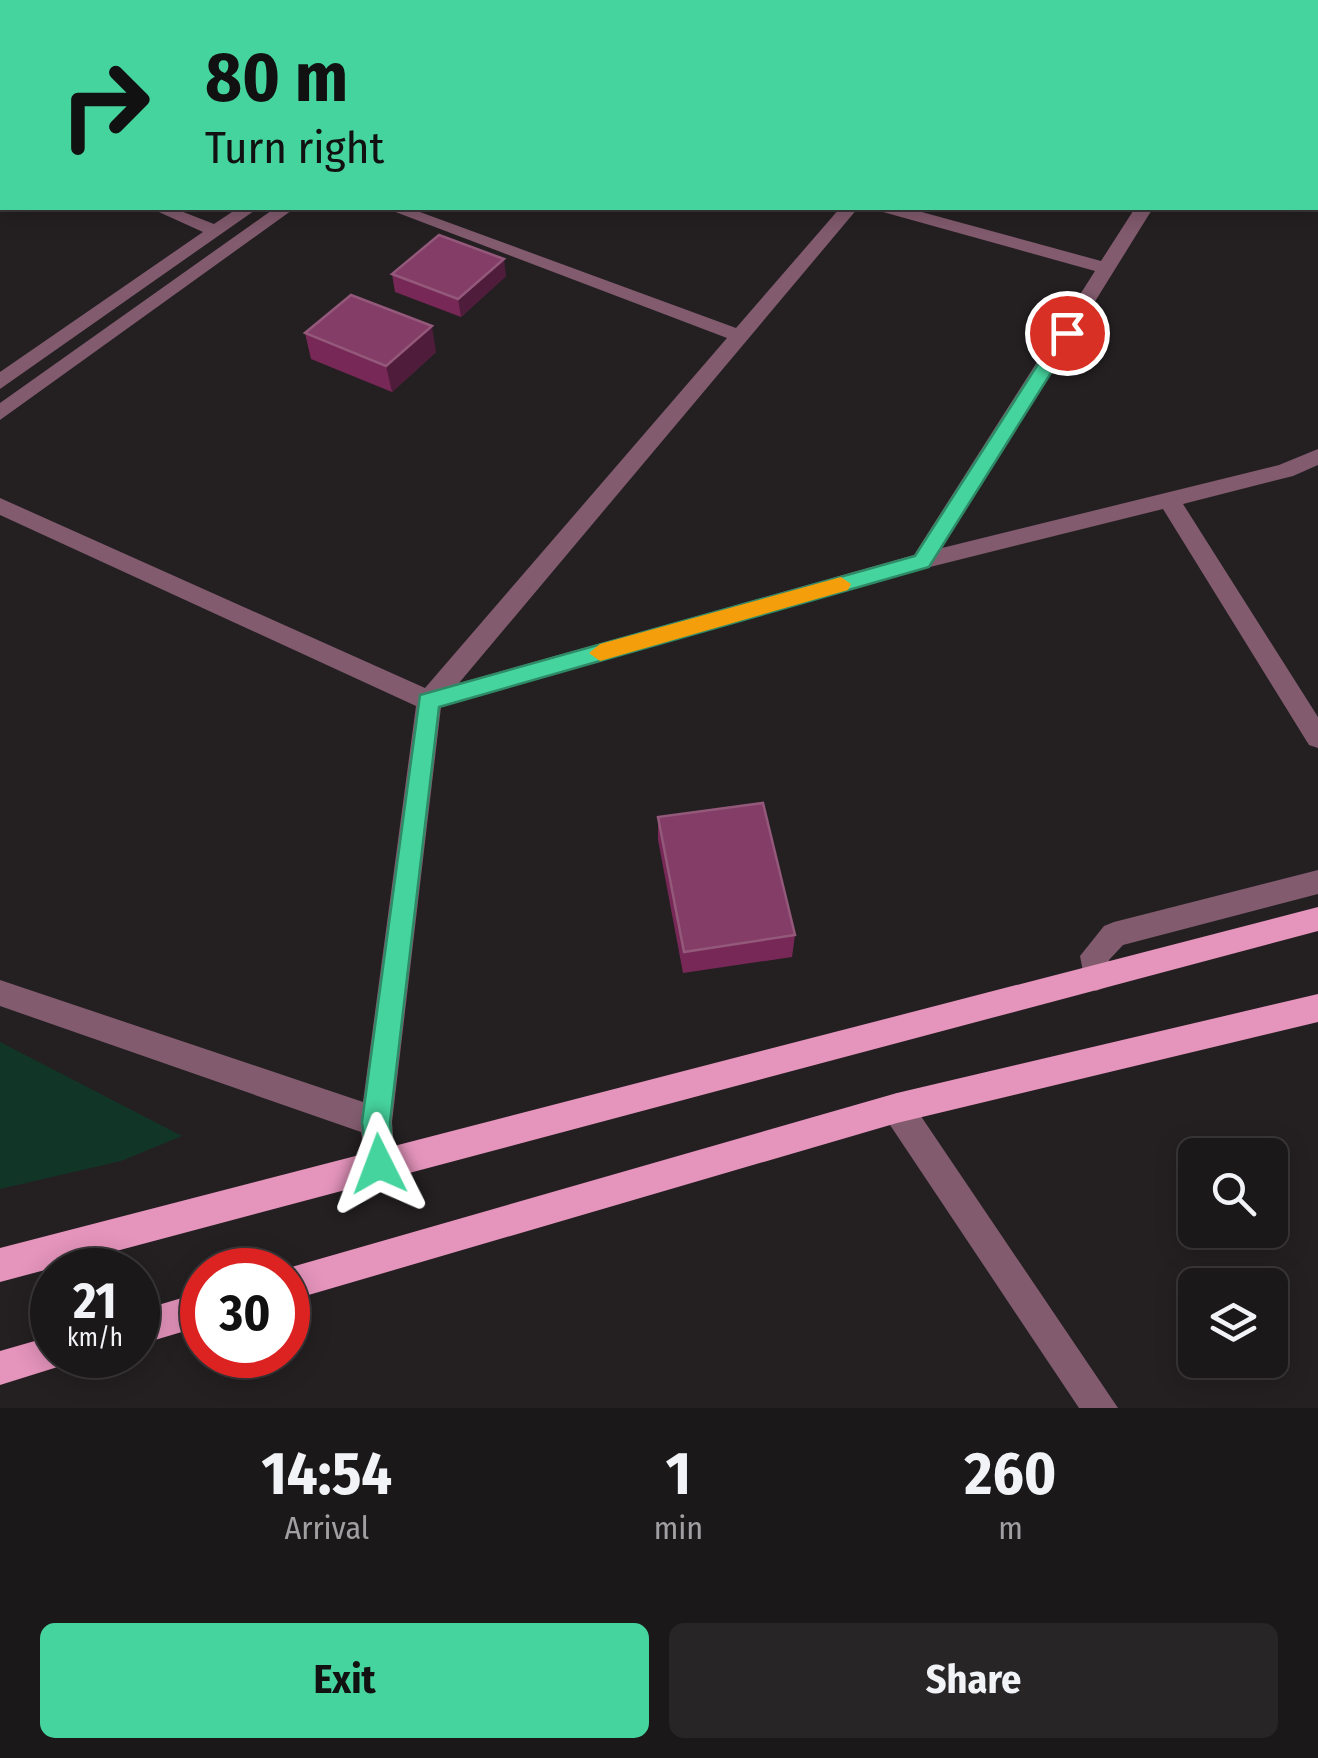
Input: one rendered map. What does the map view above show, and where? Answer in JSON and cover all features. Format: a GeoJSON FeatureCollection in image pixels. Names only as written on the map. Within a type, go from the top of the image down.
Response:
{"type":"FeatureCollection","features":[{"type":"Feature","properties":{"kind":"main road"},"geometry":{"type":"LineString","coordinates":[[0,1265],[1318,919]]}},
{"type":"Feature","properties":{"kind":"main road"},"geometry":{"type":"LineString","coordinates":[[310,1278],[897,1108],[1318,1008]]}},
{"type":"Feature","properties":{"kind":"main road"},"geometry":{"type":"LineString","coordinates":[[0,1368],[30,1359]]}},
{"type":"Feature","properties":{"kind":"street"},"geometry":{"type":"LineString","coordinates":[[164,210],[216,232]]}},
{"type":"Feature","properties":{"kind":"street"},"geometry":{"type":"LineString","coordinates":[[0,382],[246,210]]}},
{"type":"Feature","properties":{"kind":"street"},"geometry":{"type":"LineString","coordinates":[[0,413],[283,210]]}},
{"type":"Feature","properties":{"kind":"street"},"geometry":{"type":"LineString","coordinates":[[399,210],[737,335]]}},
{"type":"Feature","properties":{"kind":"street"},"geometry":{"type":"LineString","coordinates":[[379,1164],[376,1122],[428,701],[737,335],[848,210]]}},
{"type":"Feature","properties":{"kind":"street"},"geometry":{"type":"LineString","coordinates":[[896,210],[1107,268]]}},
{"type":"Feature","properties":{"kind":"street"},"geometry":{"type":"LineString","coordinates":[[922,561],[1143,210]]}},
{"type":"Feature","properties":{"kind":"street"},"geometry":{"type":"LineString","coordinates":[[0,506],[428,701],[922,561],[1285,471],[1318,456]]}},
{"type":"Feature","properties":{"kind":"street"},"geometry":{"type":"LineString","coordinates":[[1169,500],[1318,738]]}},
{"type":"Feature","properties":{"kind":"street"},"geometry":{"type":"LineString","coordinates":[[1096,978],[1094,956],[1114,936],[1318,882]]}},
{"type":"Feature","properties":{"kind":"street"},"geometry":{"type":"LineString","coordinates":[[0,993],[376,1122]]}},
{"type":"Feature","properties":{"kind":"street"},"geometry":{"type":"LineString","coordinates":[[897,1108],[1100,1408]]}},
{"type":"Feature","properties":{"kind":"green space"},"geometry":{"type":"Polygon","coordinates":[[[0,1042],[182,1136],[121,1161],[0,1189],[0,1042]]]}},
{"type":"Feature","properties":{"kind":"building"},"geometry":{"type":"Polygon","coordinates":[[[439,235],[504,259],[458,299],[392,274],[439,235]]]}},
{"type":"Feature","properties":{"kind":"building"},"geometry":{"type":"Polygon","coordinates":[[[351,295],[432,326],[386,366],[305,333],[351,295]]]}},
{"type":"Feature","properties":{"kind":"building"},"geometry":{"type":"Polygon","coordinates":[[[763,803],[795,935],[684,952],[658,817],[763,803]]]}},
{"type":"Feature","properties":{"kind":"slow traffic"},"geometry":{"type":"LineString","coordinates":[[600,653],[841,584]]}},
{"type":"Feature","properties":{"kind":"route"},"geometry":{"type":"LineString","coordinates":[[379,1164],[376,1122],[428,701],[922,561],[1067,333]]}}]}
